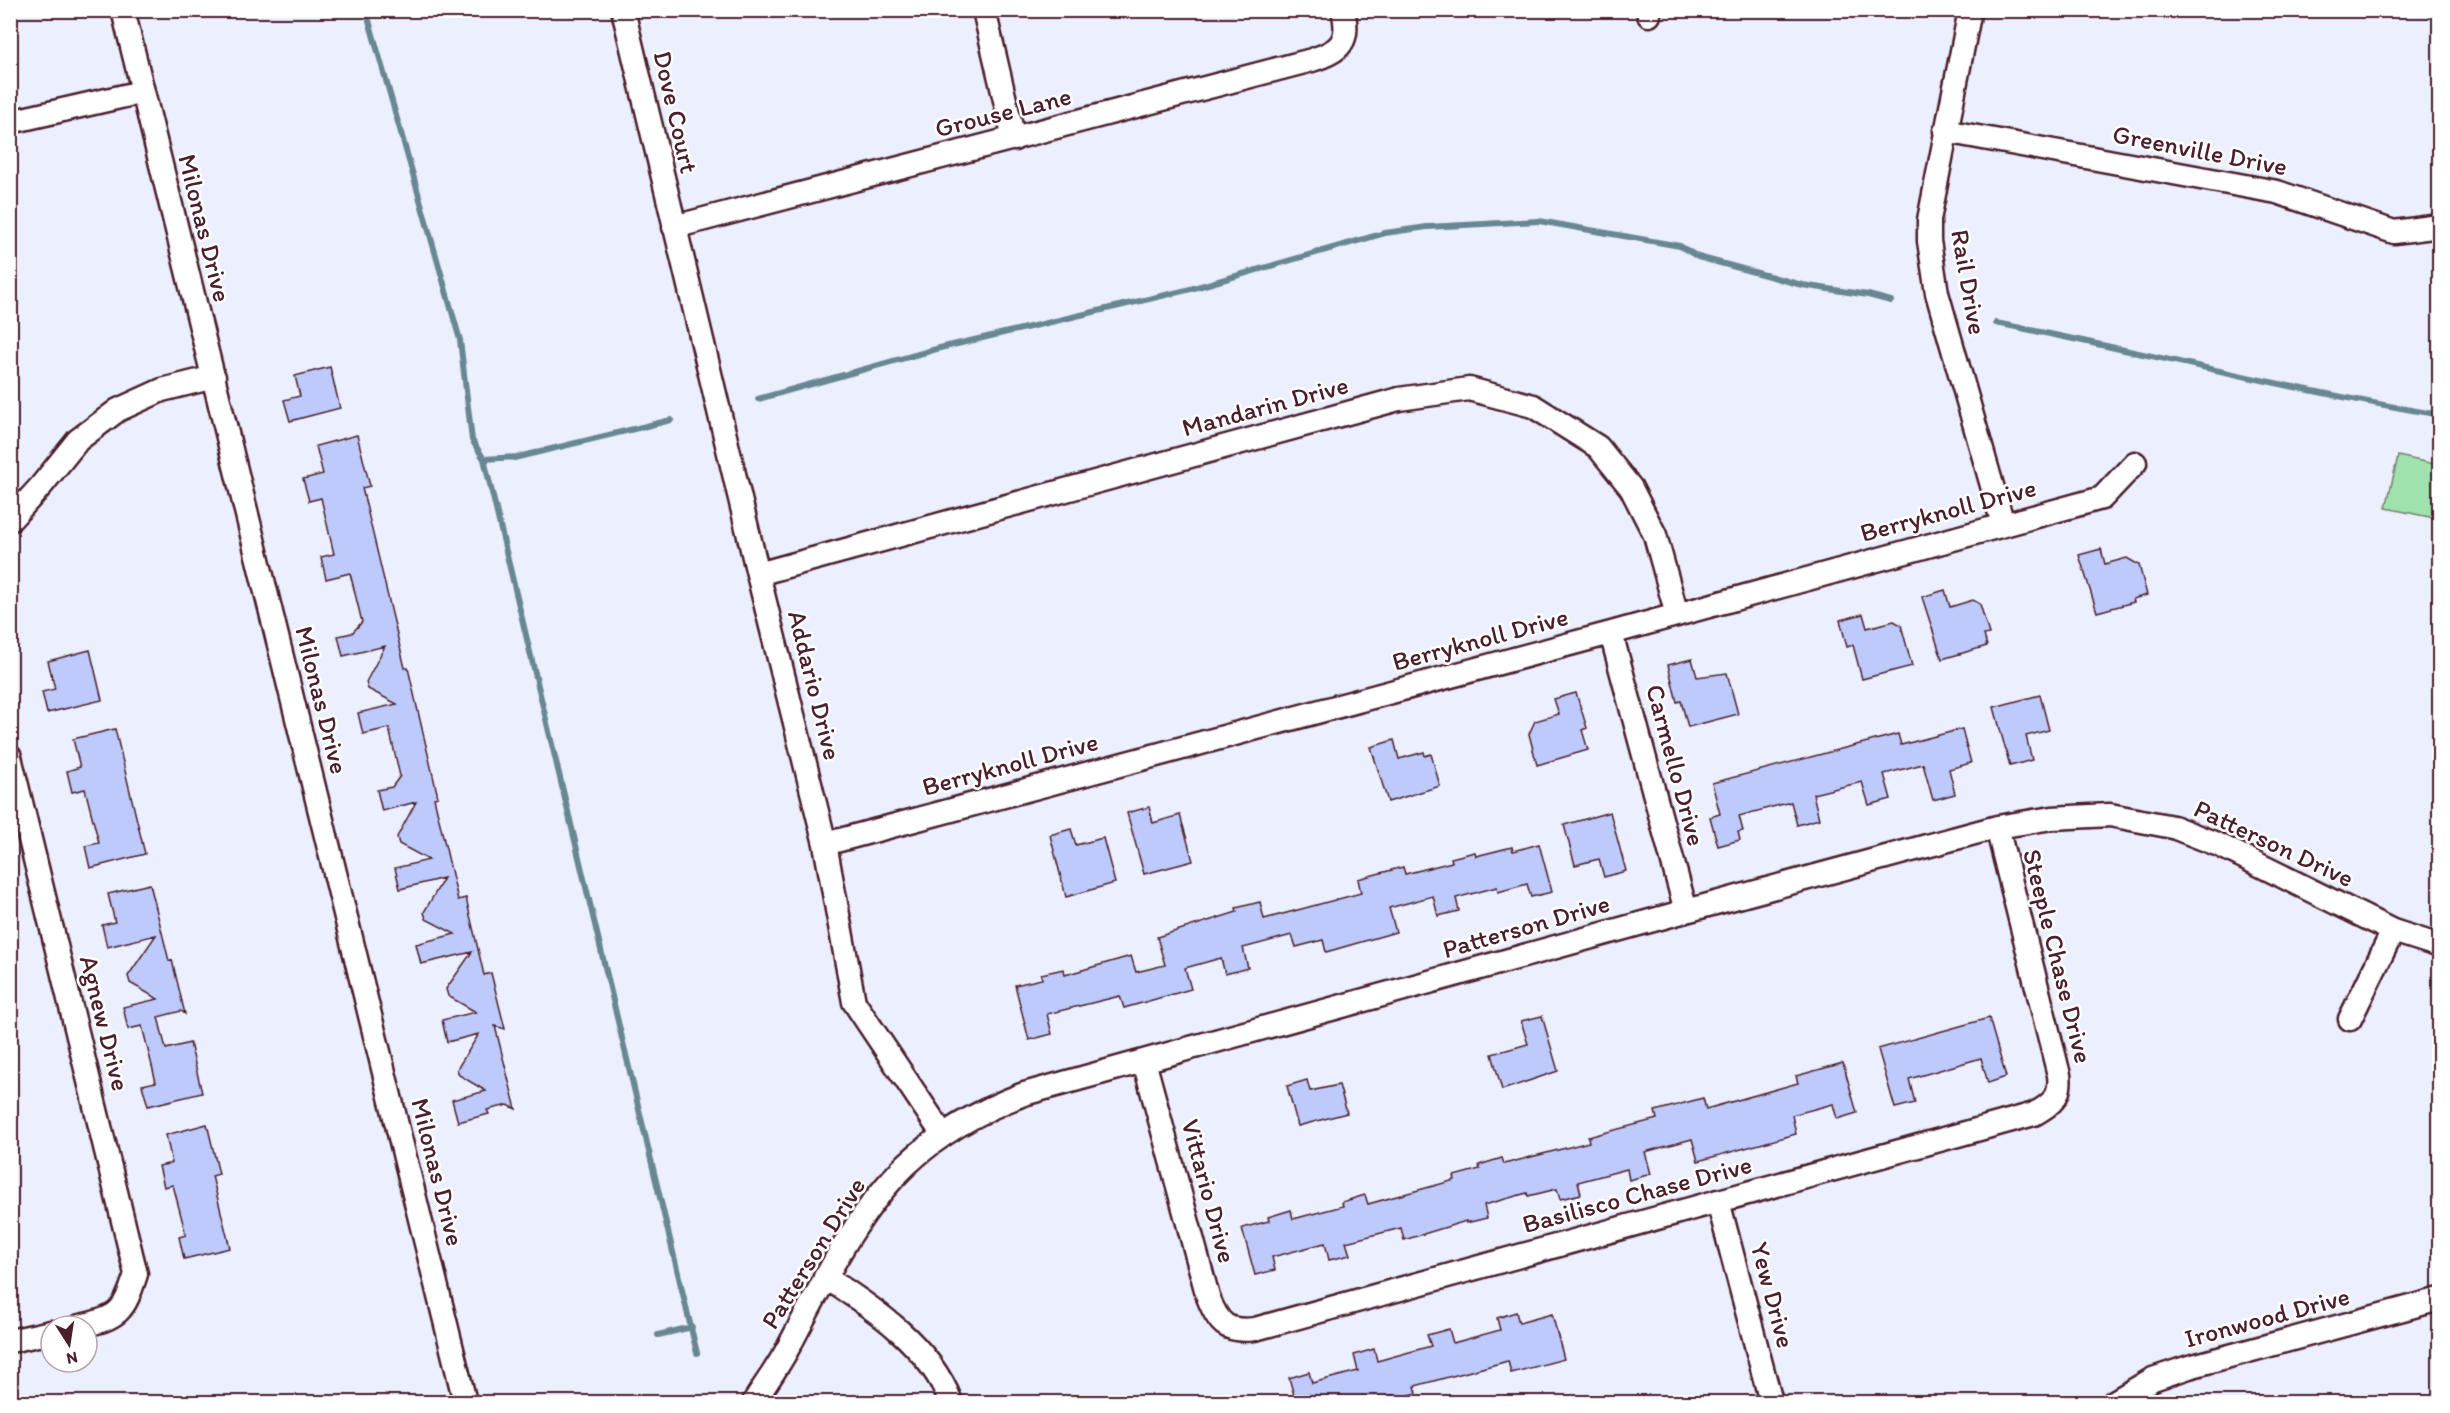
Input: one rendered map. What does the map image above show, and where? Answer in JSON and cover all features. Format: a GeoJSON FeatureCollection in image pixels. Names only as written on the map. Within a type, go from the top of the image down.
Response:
{"type":"FeatureCollection","features":[{"type":"Feature","properties":{"kind":"street","name":"Milonas Drive"},"geometry":{"type":"LineString","coordinates":[[123,10],[465,1402]]}},
{"type":"Feature","properties":{"kind":"street","name":"Dove Court"},"geometry":{"type":"LineString","coordinates":[[623,10],[674,227]]}},
{"type":"Feature","properties":{"kind":"street"},"geometry":{"type":"LineString","coordinates":[[984,10],[1014,139]]}},
{"type":"Feature","properties":{"kind":"street","name":"Grouse Lane"},"geometry":{"type":"LineString","coordinates":[[674,227],[1312,60],[1327,55],[1342,44],[1346,34],[1343,10]]}},
{"type":"Feature","properties":{"kind":"street","name":"Rail Drive"},"geometry":{"type":"LineString","coordinates":[[1970,10],[1929,220],[1932,267],[1958,371],[2003,524]]}},
{"type":"Feature","properties":{"kind":"street"},"geometry":{"type":"LineString","coordinates":[[10,122],[142,92]]}},
{"type":"Feature","properties":{"kind":"street","name":"Greenville Drive"},"geometry":{"type":"LineString","coordinates":[[1945,131],[2277,192],[2394,232],[2439,226]]}},
{"type":"Feature","properties":{"kind":"street","name":"Addario Drive"},"geometry":{"type":"LineString","coordinates":[[674,227],[825,844],[854,1002],[943,1135]]}},
{"type":"Feature","properties":{"kind":"street"},"geometry":{"type":"LineString","coordinates":[[10,520],[78,440],[118,410],[162,390],[214,377]]}},
{"type":"Feature","properties":{"kind":"street","name":"Mandarin Drive"},"geometry":{"type":"LineString","coordinates":[[758,574],[1399,399],[1469,390],[1533,406],[1598,447],[1631,488],[1655,536],[1677,615]]}},
{"type":"Feature","properties":{"kind":"street","name":"Berryknoll Drive"},"geometry":{"type":"LineString","coordinates":[[825,844],[1611,633],[2102,498],[2135,463]]}},
{"type":"Feature","properties":{"kind":"street","name":"Carmello Drive"},"geometry":{"type":"LineString","coordinates":[[1611,633],[1686,911]]}},
{"type":"Feature","properties":{"kind":"street","name":"Agnew Drive"},"geometry":{"type":"LineString","coordinates":[[10,757],[136,1275],[127,1302],[106,1320],[99,1322]]}},
{"type":"Feature","properties":{"kind":"street","name":"Patterson Drive"},"geometry":{"type":"LineString","coordinates":[[754,1402],[786,1351],[825,1277],[876,1200],[907,1164],[943,1135],[998,1104],[1024,1094],[1996,827],[2052,818],[2092,815],[2110,815],[2157,823],[2219,844],[2393,931],[2439,946]]}},
{"type":"Feature","properties":{"kind":"street","name":"Steeple Chase Drive"},"geometry":{"type":"LineString","coordinates":[[1996,827],[2059,1075],[2060,1091],[2056,1099]]}},
{"type":"Feature","properties":{"kind":"street"},"geometry":{"type":"LineString","coordinates":[[2350,1019],[2393,931]]}},
{"type":"Feature","properties":{"kind":"street","name":"Vittario Drive"},"geometry":{"type":"LineString","coordinates":[[1144,1061],[1208,1298],[1216,1318],[1230,1328]]}},
{"type":"Feature","properties":{"kind":"street","name":"Basilisco Chase Drive"},"geometry":{"type":"LineString","coordinates":[[1230,1328],[1241,1331],[1255,1329],[2034,1114],[2056,1099]]}},
{"type":"Feature","properties":{"kind":"street","name":"Yew Drive"},"geometry":{"type":"LineString","coordinates":[[1718,1201],[1772,1402]]}},
{"type":"Feature","properties":{"kind":"street"},"geometry":{"type":"LineString","coordinates":[[825,1277],[864,1303],[908,1340],[930,1364],[951,1402]]}},
{"type":"Feature","properties":{"kind":"street","name":"Ironwood Drive"},"geometry":{"type":"LineString","coordinates":[[2114,1402],[2153,1379],[2189,1367],[2439,1299]]}},
{"type":"Feature","properties":{"kind":"street"},"geometry":{"type":"LineString","coordinates":[[10,1341],[39,1335]]}},
{"type":"Feature","properties":{"kind":"green space"},"geometry":{"type":"Polygon","coordinates":[[[2398,456],[2439,465],[2439,519],[2386,508],[2398,456]]]}},
{"type":"Feature","properties":{"kind":"building"},"geometry":{"type":"Polygon","coordinates":[[[330,367],[340,408],[290,421],[284,400],[300,396],[295,376],[330,367]]]}},
{"type":"Feature","properties":{"kind":"building"},"geometry":{"type":"Polygon","coordinates":[[[357,435],[370,486],[362,488],[405,668],[408,668],[438,797],[434,798],[458,900],[466,898],[484,975],[491,973],[505,1029],[495,1026],[516,1109],[508,1105],[487,1110],[489,1114],[458,1122],[452,1100],[486,1091],[459,1075],[457,1069],[479,1034],[447,1042],[442,1020],[476,1012],[448,996],[446,989],[472,952],[421,964],[416,944],[455,934],[426,919],[424,912],[444,878],[400,889],[395,868],[429,860],[399,844],[397,837],[416,802],[382,811],[377,790],[392,787],[400,776],[389,728],[363,734],[358,713],[397,704],[368,689],[366,682],[385,646],[343,656],[338,636],[352,633],[362,622],[350,573],[326,579],[321,557],[334,554],[321,498],[309,501],[303,479],[323,474],[316,446],[357,435]]]}},
{"type":"Feature","properties":{"kind":"building"},"geometry":{"type":"Polygon","coordinates":[[[2101,549],[2105,564],[2127,558],[2139,565],[2147,595],[2133,599],[2134,602],[2097,612],[2079,555],[2101,549]]]}},
{"type":"Feature","properties":{"kind":"building"},"geometry":{"type":"Polygon","coordinates":[[[1945,590],[1950,607],[1973,600],[1980,604],[1989,634],[1984,635],[1987,646],[1942,659],[1922,597],[1945,590]]]}},
{"type":"Feature","properties":{"kind":"building"},"geometry":{"type":"Polygon","coordinates":[[[1863,614],[1867,628],[1894,621],[1901,625],[1912,666],[1862,679],[1853,645],[1847,647],[1840,620],[1863,614]]]}},
{"type":"Feature","properties":{"kind":"building"},"geometry":{"type":"Polygon","coordinates":[[[90,650],[102,700],[47,713],[42,692],[55,689],[48,661],[90,650]]]}},
{"type":"Feature","properties":{"kind":"building"},"geometry":{"type":"Polygon","coordinates":[[[1692,659],[1697,677],[1727,673],[1738,714],[1688,727],[1681,701],[1677,702],[1668,665],[1692,659]]]}},
{"type":"Feature","properties":{"kind":"building"},"geometry":{"type":"Polygon","coordinates":[[[1576,693],[1587,728],[1582,730],[1588,750],[1537,765],[1529,734],[1535,721],[1559,714],[1554,699],[1576,693]]]}},
{"type":"Feature","properties":{"kind":"building"},"geometry":{"type":"Polygon","coordinates":[[[2040,695],[2049,730],[2026,736],[2032,760],[2010,766],[1994,707],[2040,695]]]}},
{"type":"Feature","properties":{"kind":"building"},"geometry":{"type":"Polygon","coordinates":[[[115,729],[145,854],[90,868],[85,846],[99,843],[85,789],[72,792],[67,771],[80,767],[73,739],[115,729]]]}},
{"type":"Feature","properties":{"kind":"building"},"geometry":{"type":"Polygon","coordinates":[[[1962,729],[1971,763],[1949,769],[1955,794],[1933,800],[1923,764],[1884,774],[1891,799],[1869,805],[1862,782],[1813,794],[1819,819],[1797,825],[1791,802],[1739,816],[1743,831],[1738,832],[1740,840],[1718,846],[1710,817],[1720,814],[1712,783],[1898,734],[1901,745],[1962,729]]]}},
{"type":"Feature","properties":{"kind":"building"},"geometry":{"type":"Polygon","coordinates":[[[1394,740],[1399,759],[1424,752],[1425,756],[1431,754],[1440,786],[1388,802],[1371,747],[1394,740]]]}},
{"type":"Feature","properties":{"kind":"building"},"geometry":{"type":"Polygon","coordinates":[[[1149,807],[1153,823],[1180,815],[1193,861],[1144,874],[1127,813],[1149,807]]]}},
{"type":"Feature","properties":{"kind":"building"},"geometry":{"type":"Polygon","coordinates":[[[1610,812],[1626,871],[1604,877],[1599,859],[1575,865],[1564,825],[1610,812]]]}},
{"type":"Feature","properties":{"kind":"building"},"geometry":{"type":"Polygon","coordinates":[[[1071,829],[1076,845],[1103,838],[1115,883],[1066,897],[1050,835],[1071,829]]]}},
{"type":"Feature","properties":{"kind":"building"},"geometry":{"type":"Polygon","coordinates":[[[1539,844],[1552,892],[1531,897],[1527,884],[1498,892],[1497,887],[1456,898],[1459,911],[1438,916],[1433,896],[1389,908],[1396,932],[1326,952],[1323,940],[1296,947],[1292,935],[1243,948],[1248,968],[1225,974],[1221,958],[1185,968],[1191,989],[1124,1008],[1120,996],[1047,1014],[1052,1034],[1029,1040],[1015,985],[1042,979],[1041,974],[1064,969],[1065,975],[1131,956],[1136,972],[1165,965],[1157,937],[1237,912],[1236,908],[1260,902],[1264,919],[1361,893],[1358,879],[1403,867],[1405,874],[1452,862],[1451,858],[1475,852],[1476,856],[1512,847],[1513,851],[1539,844]]]}},
{"type":"Feature","properties":{"kind":"building"},"geometry":{"type":"Polygon","coordinates":[[[150,884],[185,1014],[181,1011],[158,1017],[166,1049],[190,1043],[202,1093],[148,1106],[142,1085],[156,1082],[142,1026],[128,1029],[123,1007],[158,999],[130,983],[128,976],[156,935],[107,947],[102,925],[115,922],[108,894],[150,884]]]}},
{"type":"Feature","properties":{"kind":"building"},"geometry":{"type":"Polygon","coordinates":[[[1542,1016],[1558,1071],[1502,1090],[1492,1054],[1528,1044],[1521,1021],[1542,1016]]]}},
{"type":"Feature","properties":{"kind":"building"},"geometry":{"type":"Polygon","coordinates":[[[1989,1018],[2006,1077],[1988,1083],[1981,1058],[1909,1079],[1915,1103],[1895,1108],[1878,1049],[1989,1018]]]}},
{"type":"Feature","properties":{"kind":"building"},"geometry":{"type":"Polygon","coordinates":[[[1843,1063],[1857,1113],[1837,1119],[1833,1104],[1792,1115],[1796,1134],[1698,1161],[1692,1139],[1645,1152],[1651,1174],[1629,1180],[1627,1169],[1578,1182],[1581,1194],[1560,1199],[1557,1189],[1528,1196],[1527,1193],[1484,1205],[1487,1218],[1466,1223],[1466,1221],[1404,1240],[1401,1228],[1346,1242],[1350,1255],[1329,1260],[1325,1243],[1272,1257],[1275,1270],[1255,1275],[1242,1228],[1269,1221],[1268,1217],[1291,1210],[1293,1219],[1343,1206],[1342,1202],[1365,1195],[1368,1204],[1455,1180],[1454,1176],[1480,1169],[1479,1165],[1502,1158],[1504,1164],[1589,1142],[1588,1137],[1657,1119],[1655,1111],[1703,1098],[1706,1109],[1798,1083],[1796,1076],[1843,1063]]]}},
{"type":"Feature","properties":{"kind":"building"},"geometry":{"type":"Polygon","coordinates":[[[1307,1080],[1310,1091],[1339,1085],[1347,1113],[1298,1126],[1287,1086],[1307,1080]]]}},
{"type":"Feature","properties":{"kind":"building"},"geometry":{"type":"Polygon","coordinates":[[[207,1124],[219,1174],[212,1176],[230,1248],[184,1259],[179,1237],[186,1235],[173,1185],[164,1187],[159,1166],[172,1163],[166,1135],[207,1124]]]}},
{"type":"Feature","properties":{"kind":"building"},"geometry":{"type":"Polygon","coordinates":[[[1516,1312],[1519,1323],[1552,1314],[1564,1359],[1511,1373],[1508,1361],[1415,1386],[1417,1393],[1394,1399],[1393,1395],[1367,1402],[1296,1402],[1289,1378],[1309,1372],[1312,1383],[1358,1371],[1354,1355],[1374,1349],[1377,1361],[1431,1346],[1427,1335],[1449,1329],[1453,1343],[1500,1330],[1497,1318],[1516,1312]]]}},
{"type":"Feature","properties":{"kind":"waterway"},"geometry":{"type":"LineString","coordinates":[[366,10],[460,340],[472,440],[487,460]]}},
{"type":"Feature","properties":{"kind":"waterway"},"geometry":{"type":"LineString","coordinates":[[758,399],[940,348],[1187,290],[1385,233],[1427,227],[1539,221],[1680,246],[1698,257],[1802,285],[1868,295],[1891,301]]}},
{"type":"Feature","properties":{"kind":"waterway"},"geometry":{"type":"LineString","coordinates":[[1996,323],[2329,394],[2440,415]]}},
{"type":"Feature","properties":{"kind":"waterway"},"geometry":{"type":"LineString","coordinates":[[514,458],[671,420]]}},
{"type":"Feature","properties":{"kind":"waterway"},"geometry":{"type":"LineString","coordinates":[[518,457],[484,459],[697,1353]]}},
{"type":"Feature","properties":{"kind":"waterway"},"geometry":{"type":"LineString","coordinates":[[658,1335],[692,1327]]}}]}
